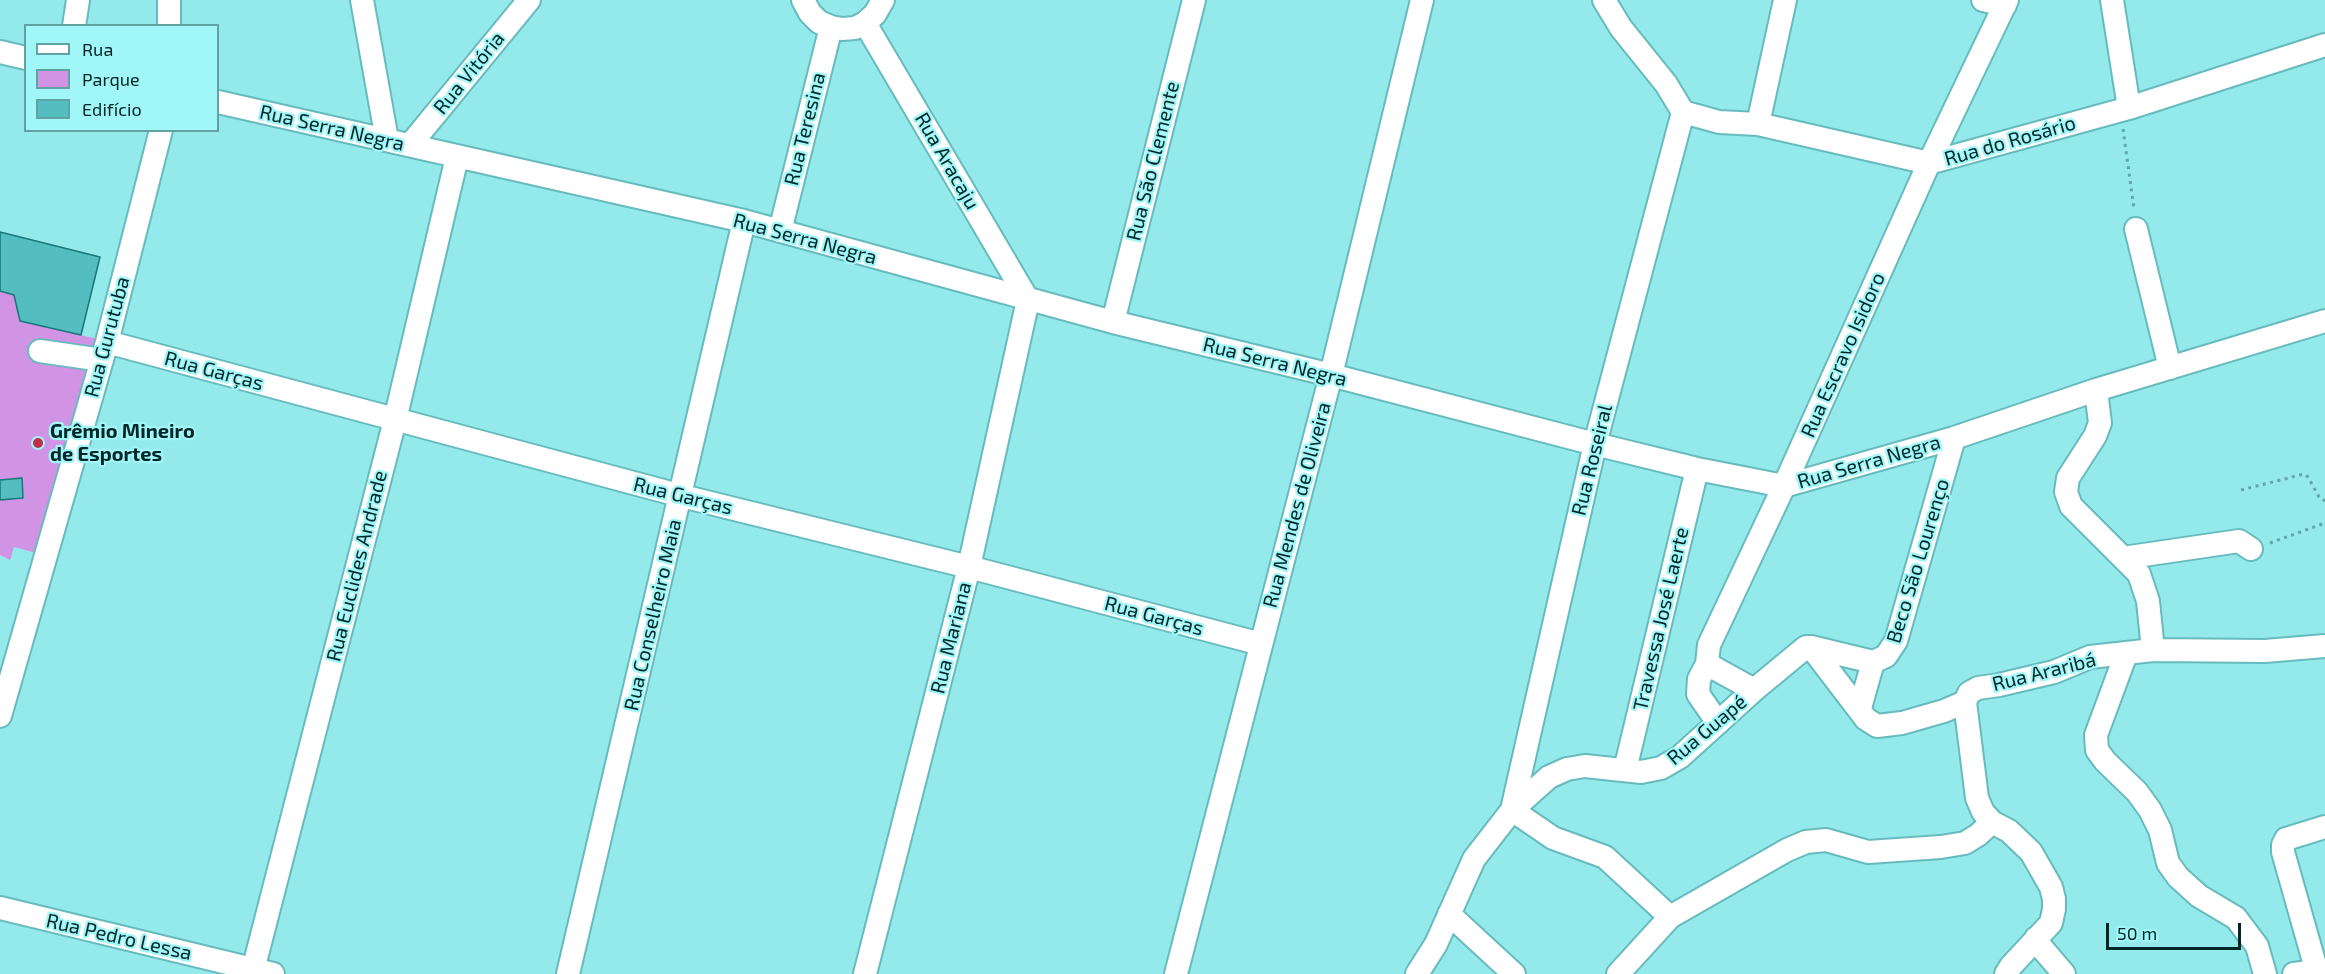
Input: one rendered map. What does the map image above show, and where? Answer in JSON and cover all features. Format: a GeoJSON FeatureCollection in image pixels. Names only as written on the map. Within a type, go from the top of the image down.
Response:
{"type":"FeatureCollection","features":[{"type":"Feature","properties":{"kind":"street"},"geometry":{"type":"LineString","coordinates":[[74,24],[78,0]]}},
{"type":"Feature","properties":{"kind":"street"},"geometry":{"type":"LineString","coordinates":[[169,0],[169,24]]}},
{"type":"Feature","properties":{"kind":"street"},"geometry":{"type":"LineString","coordinates":[[362,0],[387,140]]}},
{"type":"Feature","properties":{"kind":"street","name":"Rua Vitória"},"geometry":{"type":"LineString","coordinates":[[410,145],[529,0]]}},
{"type":"Feature","properties":{"kind":"street"},"geometry":{"type":"LineString","coordinates":[[803,0],[810,13],[819,22],[831,27],[855,28],[875,14],[883,0]]}},
{"type":"Feature","properties":{"kind":"street","name":"Rua São Clemente"},"geometry":{"type":"LineString","coordinates":[[1113,322],[1194,0]]}},
{"type":"Feature","properties":{"kind":"street","name":"Rua Mendes de Oliveira"},"geometry":{"type":"LineString","coordinates":[[1176,974],[1331,375],[1422,0]]}},
{"type":"Feature","properties":{"kind":"street"},"geometry":{"type":"LineString","coordinates":[[1603,0],[1621,28],[1666,84],[1683,112]]}},
{"type":"Feature","properties":{"kind":"street"},"geometry":{"type":"LineString","coordinates":[[1758,124],[1785,0]]}},
{"type":"Feature","properties":{"kind":"street"},"geometry":{"type":"LineString","coordinates":[[2112,0],[2124,109]]}},
{"type":"Feature","properties":{"kind":"street","name":"Rua Escravo Isidoro"},"geometry":{"type":"LineString","coordinates":[[1718,723],[1698,694],[1699,679],[1707,664],[1708,645],[1784,486],[1929,163],[1998,2]]}},
{"type":"Feature","properties":{"kind":"street","name":"Rua Aracaju"},"geometry":{"type":"LineString","coordinates":[[865,22],[1028,300]]}},
{"type":"Feature","properties":{"kind":"street","name":"Rua Teresina"},"geometry":{"type":"LineString","coordinates":[[780,231],[831,27]]}},
{"type":"Feature","properties":{"kind":"street","name":"Rua do Rosário"},"geometry":{"type":"LineString","coordinates":[[1683,112],[1719,122],[1758,124],[1929,163],[2124,109],[2325,45]]}},
{"type":"Feature","properties":{"kind":"street"},"geometry":{"type":"LineString","coordinates":[[0,52],[24,58]]}},
{"type":"Feature","properties":{"kind":"street","name":"Rua Serra Negra"},"geometry":{"type":"LineString","coordinates":[[219,102],[744,221],[1113,322],[1331,375],[1594,444],[1784,486],[1954,438],[2096,390],[2325,321]]}},
{"type":"Feature","properties":{"kind":"street","name":"Rua Roseiral"},"geometry":{"type":"LineString","coordinates":[[1512,810],[1594,444],[1683,112]]}},
{"type":"Feature","properties":{"kind":"street","name":"Rua Gurutuba"},"geometry":{"type":"LineString","coordinates":[[0,716],[104,351],[160,132]]}},
{"type":"Feature","properties":{"kind":"street","name":"Rua Euclides Andrade"},"geometry":{"type":"LineString","coordinates":[[260,972],[457,157]]}},
{"type":"Feature","properties":{"kind":"street","name":"Rua Conselheiro Maia"},"geometry":{"type":"LineString","coordinates":[[568,974],[682,496],[744,221]]}},
{"type":"Feature","properties":{"kind":"street"},"geometry":{"type":"LineString","coordinates":[[2136,229],[2170,368]]}},
{"type":"Feature","properties":{"kind":"street","name":"Rua Mariana"},"geometry":{"type":"LineString","coordinates":[[865,974],[969,567],[1028,300]]}},
{"type":"Feature","properties":{"kind":"street","name":"Rua Garças"},"geometry":{"type":"LineString","coordinates":[[40,351],[104,351],[395,420],[1261,644]]}},
{"type":"Feature","properties":{"kind":"street"},"geometry":{"type":"LineString","coordinates":[[2096,390],[2100,408],[2100,423],[2095,436],[2068,478],[2066,492],[2071,506],[2139,574],[2148,601],[2153,650]]}},
{"type":"Feature","properties":{"kind":"street","name":"Beco São Lourenço"},"geometry":{"type":"LineString","coordinates":[[1860,708],[1873,662],[1886,656],[1896,641],[1954,438]]}},
{"type":"Feature","properties":{"kind":"street","name":"Travessa José Laerte"},"geometry":{"type":"LineString","coordinates":[[1625,770],[1697,468]]}},
{"type":"Feature","properties":{"kind":"street"},"geometry":{"type":"LineString","coordinates":[[2123,558],[2239,541],[2251,549]]}},
{"type":"Feature","properties":{"kind":"street","name":"Rua Araribá"},"geometry":{"type":"LineString","coordinates":[[1811,647],[1866,718],[1877,726],[1902,723],[1965,702],[1969,693],[1978,688],[2054,672],[2090,657],[2153,650],[2265,651],[2325,646]]}},
{"type":"Feature","properties":{"kind":"street"},"geometry":{"type":"LineString","coordinates":[[1811,647],[1873,662]]}},
{"type":"Feature","properties":{"kind":"street","name":"Rua Guapé"},"geometry":{"type":"LineString","coordinates":[[1417,974],[1436,944],[1474,859],[1512,810],[1550,777],[1567,769],[1585,766],[1641,772],[1661,768],[1680,757],[1801,650],[1811,647]]}},
{"type":"Feature","properties":{"kind":"street"},"geometry":{"type":"LineString","coordinates":[[2126,654],[2096,735],[2097,750],[2105,761],[2138,792],[2150,810],[2160,830],[2168,863],[2178,877],[2199,896],[2236,918],[2257,946],[2265,974]]}},
{"type":"Feature","properties":{"kind":"street"},"geometry":{"type":"LineString","coordinates":[[1707,664],[1754,690]]}},
{"type":"Feature","properties":{"kind":"street"},"geometry":{"type":"LineString","coordinates":[[1965,702],[1977,798],[1983,812],[1992,822],[2009,831],[2022,842],[2051,888],[2054,909],[2051,923],[2006,974]]}},
{"type":"Feature","properties":{"kind":"street"},"geometry":{"type":"LineString","coordinates":[[1512,810],[1553,838],[1605,857],[1670,917]]}},
{"type":"Feature","properties":{"kind":"street"},"geometry":{"type":"LineString","coordinates":[[1618,974],[1670,917],[1787,850],[1806,842],[1826,840],[1868,852],[1919,850],[1965,843],[1992,822]]}},
{"type":"Feature","properties":{"kind":"street"},"geometry":{"type":"LineString","coordinates":[[2295,974],[2319,973],[2283,852],[2286,839],[2325,827]]}},
{"type":"Feature","properties":{"kind":"street","name":"Rua Pedro Lessa"},"geometry":{"type":"LineString","coordinates":[[0,908],[260,972]]}},
{"type":"Feature","properties":{"kind":"street"},"geometry":{"type":"LineString","coordinates":[[1449,914],[1514,974]]}},
{"type":"Feature","properties":{"kind":"street"},"geometry":{"type":"LineString","coordinates":[[2036,938],[2064,974]]}},
{"type":"Feature","properties":{"kind":"path"},"geometry":{"type":"LineString","coordinates":[[2124,109],[2136,229]]}},
{"type":"Feature","properties":{"kind":"path"},"geometry":{"type":"LineString","coordinates":[[2241,490],[2304,474],[2319,497],[2325,501]]}},
{"type":"Feature","properties":{"kind":"path"},"geometry":{"type":"LineString","coordinates":[[2251,549],[2325,523]]}},
{"type":"Feature","properties":{"kind":"green space","name":"Grêmio Mineiro de Esportes"},"geometry":{"type":"Polygon","coordinates":[[[0,291],[14,295],[20,321],[102,340],[47,556],[14,547],[10,560],[0,555],[0,291]]]}},
{"type":"Feature","properties":{"kind":"building"},"geometry":{"type":"Polygon","coordinates":[[[0,232],[100,257],[81,335],[20,321],[14,295],[0,291],[0,232]]]}},
{"type":"Feature","properties":{"kind":"building"},"geometry":{"type":"Polygon","coordinates":[[[22,478],[23,498],[0,500],[0,480],[22,478]]]}},
{"type":"Feature","properties":{"kind":"place","name":"Grêmio Mineiro de Esportes"},"geometry":{"type":"Point","coordinates":[38,443]}}]}
